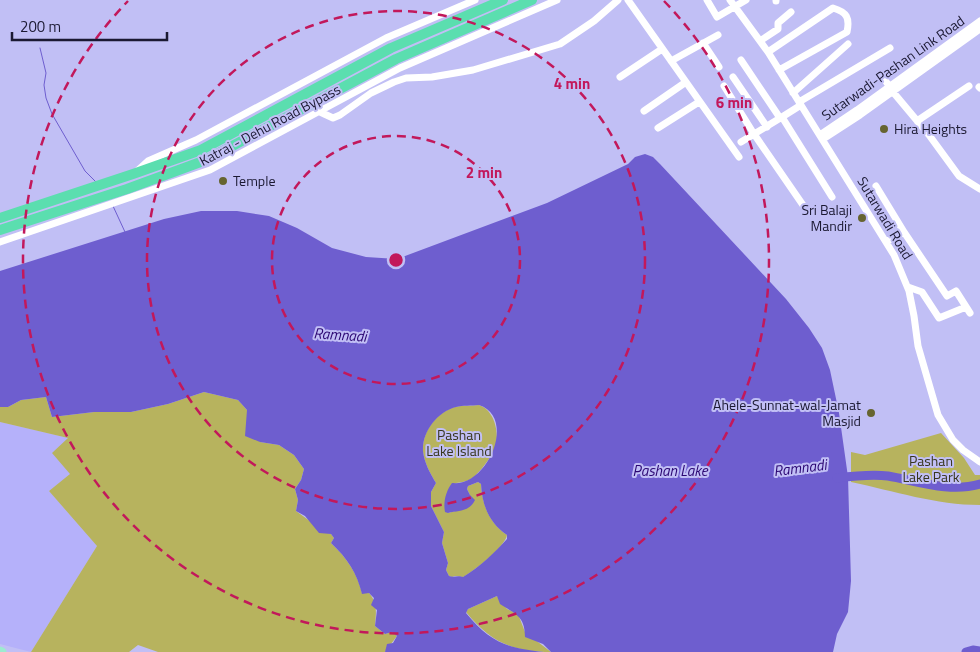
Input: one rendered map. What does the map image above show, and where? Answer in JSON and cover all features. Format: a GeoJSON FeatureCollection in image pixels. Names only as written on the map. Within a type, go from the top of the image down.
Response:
{"type":"FeatureCollection","features":[{"type":"Feature","properties":{"kind":"highway","name":"Katraj - Dehu Road Bypass"},"geometry":{"type":"LineString","coordinates":[[0,218],[201,150],[375,56],[503,0]]}},
{"type":"Feature","properties":{"kind":"highway","name":"Katraj - Dehu Road Bypass"},"geometry":{"type":"LineString","coordinates":[[0,230],[93,205],[161,182],[382,66],[532,0]]}},
{"type":"Feature","properties":{"kind":"street"},"geometry":{"type":"LineString","coordinates":[[128,176],[148,161],[210,132],[386,38],[475,0]]}},
{"type":"Feature","properties":{"kind":"street"},"geometry":{"type":"LineString","coordinates":[[161,182],[210,170],[369,84],[410,64],[557,0]]}},
{"type":"Feature","properties":{"kind":"street"},"geometry":{"type":"LineString","coordinates":[[320,112],[333,118],[386,85],[406,78],[420,78],[473,70],[560,44],[594,21],[618,0]]}},
{"type":"Feature","properties":{"kind":"street"},"geometry":{"type":"LineString","coordinates":[[628,0],[739,157]]}},
{"type":"Feature","properties":{"kind":"street"},"geometry":{"type":"LineString","coordinates":[[707,0],[716,17],[746,0]]}},
{"type":"Feature","properties":{"kind":"street","name":"Sutarwadi Road"},"geometry":{"type":"LineString","coordinates":[[730,0],[768,52],[894,255],[908,287],[918,346],[938,415],[953,440],[980,462]]}},
{"type":"Feature","properties":{"kind":"street"},"geometry":{"type":"LineString","coordinates":[[768,52],[833,8],[841,10],[846,14],[849,23],[847,32],[779,70]]}},
{"type":"Feature","properties":{"kind":"street"},"geometry":{"type":"LineString","coordinates":[[760,41],[778,29],[778,23],[791,12]]}},
{"type":"Feature","properties":{"kind":"street","name":"Sutarwadi-Pashan Link Road"},"geometry":{"type":"LineString","coordinates":[[893,88],[980,21]]}},
{"type":"Feature","properties":{"kind":"street","name":"Sutarwadi-Pashan Link Road"},"geometry":{"type":"LineString","coordinates":[[821,137],[980,29]]}},
{"type":"Feature","properties":{"kind":"street"},"geometry":{"type":"LineString","coordinates":[[671,61],[718,35]]}},
{"type":"Feature","properties":{"kind":"street"},"geometry":{"type":"LineString","coordinates":[[703,43],[719,68]]}},
{"type":"Feature","properties":{"kind":"street"},"geometry":{"type":"LineString","coordinates":[[793,93],[848,44]]}},
{"type":"Feature","properties":{"kind":"street"},"geometry":{"type":"LineString","coordinates":[[741,142],[890,48]]}},
{"type":"Feature","properties":{"kind":"street"},"geometry":{"type":"LineString","coordinates":[[620,76],[662,49]]}},
{"type":"Feature","properties":{"kind":"street"},"geometry":{"type":"LineString","coordinates":[[354,55],[369,84]]}},
{"type":"Feature","properties":{"kind":"street"},"geometry":{"type":"LineString","coordinates":[[741,60],[832,197]]}},
{"type":"Feature","properties":{"kind":"street"},"geometry":{"type":"LineString","coordinates":[[410,64],[411,70],[420,78]]}},
{"type":"Feature","properties":{"kind":"street"},"geometry":{"type":"LineString","coordinates":[[881,75],[893,88],[959,176],[980,189]]}},
{"type":"Feature","properties":{"kind":"street"},"geometry":{"type":"LineString","coordinates":[[733,77],[766,127]]}},
{"type":"Feature","properties":{"kind":"street"},"geometry":{"type":"LineString","coordinates":[[644,110],[686,82]]}},
{"type":"Feature","properties":{"kind":"street"},"geometry":{"type":"LineString","coordinates":[[724,86],[754,134],[806,208]]}},
{"type":"Feature","properties":{"kind":"street"},"geometry":{"type":"LineString","coordinates":[[917,121],[970,86]]}},
{"type":"Feature","properties":{"kind":"street"},"geometry":{"type":"LineString","coordinates":[[658,128],[699,102]]}},
{"type":"Feature","properties":{"kind":"street"},"geometry":{"type":"LineString","coordinates":[[876,186],[947,296],[956,291],[968,310],[939,318],[922,292],[908,287]]}},
{"type":"Feature","properties":{"kind":"street"},"geometry":{"type":"LineString","coordinates":[[0,242],[93,205]]}},
{"type":"Feature","properties":{"kind":"street"},"geometry":{"type":"LineString","coordinates":[[886,242],[904,232]]}},
{"type":"Feature","properties":{"kind":"shaded area"},"geometry":{"type":"Polygon","coordinates":[[[0,422],[68,438],[71,474],[49,491],[97,546],[31,652],[0,644],[0,422]]]}},
{"type":"Feature","properties":{"kind":"green space"},"geometry":{"type":"Polygon","coordinates":[[[204,392],[238,400],[247,410],[260,442],[279,445],[294,455],[304,469],[301,480],[295,489],[298,500],[296,511],[325,532],[331,534],[334,538],[331,543],[351,566],[362,593],[369,593],[374,601],[376,609],[375,626],[385,634],[392,632],[397,636],[385,652],[158,652],[138,645],[129,652],[31,652],[97,546],[49,491],[70,474],[52,453],[68,438],[0,422],[0,407],[8,407],[21,400],[46,397],[52,417],[94,412],[131,412],[168,404],[204,392]]]}},
{"type":"Feature","properties":{"kind":"green space","name":"Pashan Lake Island"},"geometry":{"type":"Polygon","coordinates":[[[479,405],[492,416],[497,434],[495,449],[478,473],[469,480],[456,483],[445,500],[448,513],[459,510],[470,495],[467,489],[468,486],[478,482],[481,484],[485,506],[491,519],[507,535],[501,546],[474,570],[463,577],[452,577],[449,576],[446,570],[448,563],[442,543],[444,532],[431,506],[431,492],[436,483],[425,459],[423,444],[432,423],[442,413],[455,407],[479,405]]]}},
{"type":"Feature","properties":{"kind":"green space","name":"Pashan Lake Park"},"geometry":{"type":"Polygon","coordinates":[[[941,433],[964,458],[975,475],[980,475],[980,505],[947,503],[851,482],[851,452],[865,455],[941,433]]]}},
{"type":"Feature","properties":{"kind":"green space"},"geometry":{"type":"Polygon","coordinates":[[[497,596],[507,609],[518,614],[525,632],[551,652],[525,650],[503,643],[484,631],[466,612],[468,609],[497,596]]]}},
{"type":"Feature","properties":{"kind":"water","name":"Pashan Lake"},"geometry":{"type":"Polygon","coordinates":[[[645,154],[653,157],[660,164],[786,299],[822,348],[830,370],[839,413],[848,477],[851,581],[848,612],[837,634],[833,652],[551,652],[543,644],[525,637],[525,630],[521,620],[515,613],[500,604],[497,596],[468,609],[466,613],[483,631],[500,642],[509,646],[544,652],[385,652],[387,644],[393,643],[397,636],[392,632],[385,634],[375,626],[377,610],[371,605],[374,598],[369,593],[362,594],[351,566],[331,543],[334,538],[331,534],[319,533],[305,516],[296,511],[298,500],[295,489],[301,480],[304,469],[294,455],[279,445],[260,442],[245,436],[247,410],[238,400],[204,392],[168,404],[131,412],[94,412],[52,417],[46,397],[21,400],[8,407],[0,407],[0,271],[164,219],[201,211],[237,211],[269,216],[297,228],[332,248],[366,257],[397,259],[547,203],[628,164],[635,157],[645,154]],[[479,405],[459,406],[449,410],[432,424],[423,444],[425,459],[436,483],[431,492],[431,506],[444,532],[442,543],[448,563],[446,570],[451,577],[463,577],[469,573],[486,560],[507,539],[507,535],[491,519],[483,499],[481,484],[478,482],[468,486],[467,489],[475,500],[470,507],[448,513],[445,512],[444,508],[448,490],[452,483],[465,481],[477,474],[493,450],[497,436],[496,423],[490,412],[479,405]]]}},
{"type":"Feature","properties":{"kind":"waterway"},"geometry":{"type":"LineString","coordinates":[[40,48],[46,73],[44,85],[46,98],[52,114],[85,171],[96,182]]}},
{"type":"Feature","properties":{"kind":"waterway"},"geometry":{"type":"LineString","coordinates":[[113,206],[125,232]]}},
{"type":"Feature","properties":{"kind":"waterway","name":"Ramnadi"},"geometry":{"type":"LineString","coordinates":[[837,478],[882,475],[945,487],[980,484]]}},
{"type":"Feature","properties":{"kind":"waterway","name":"Ramnadi"},"geometry":{"type":"LineString","coordinates":[[966,652],[980,651]]}},
{"type":"Feature","properties":{"kind":"place","name":"Hira Heights"},"geometry":{"type":"Point","coordinates":[884,129]}},
{"type":"Feature","properties":{"kind":"place","name":"Temple"},"geometry":{"type":"Point","coordinates":[223,181]}},
{"type":"Feature","properties":{"kind":"place","name":"Sri Balaji Mandir"},"geometry":{"type":"Point","coordinates":[862,218]}},
{"type":"Feature","properties":{"kind":"place","name":"Ahele-Sunnat-wal-Jamat Masjid"},"geometry":{"type":"Point","coordinates":[871,413]}}]}
